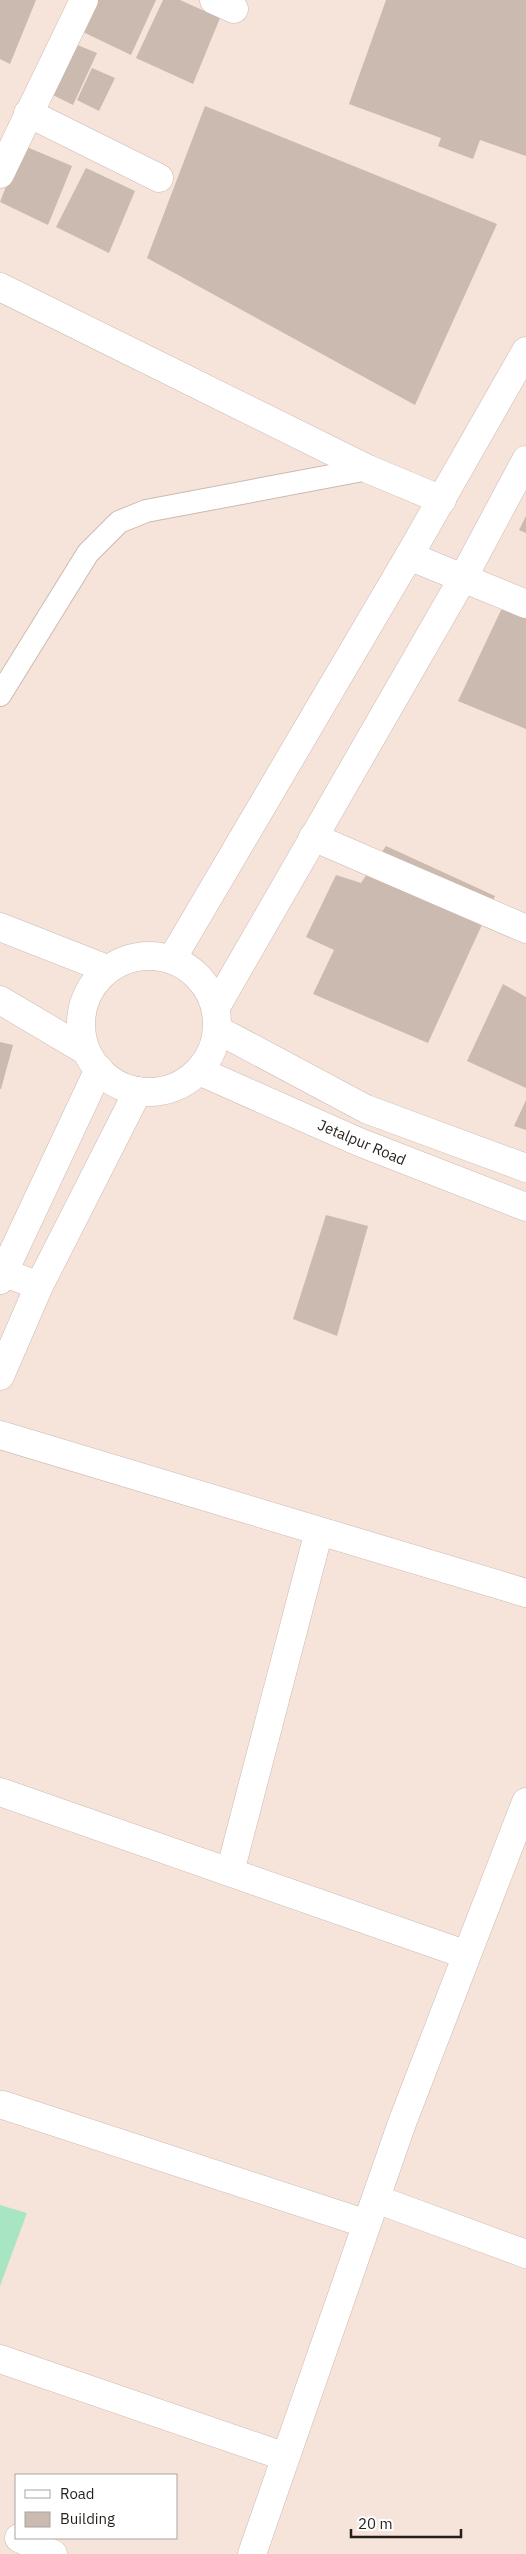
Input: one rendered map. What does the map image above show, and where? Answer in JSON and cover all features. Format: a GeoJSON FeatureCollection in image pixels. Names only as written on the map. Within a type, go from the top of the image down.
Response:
{"type":"FeatureCollection","features":[{"type":"Feature","properties":{"kind":"street"},"geometry":{"type":"LineString","coordinates":[[0,174],[84,0]]}},
{"type":"Feature","properties":{"kind":"street"},"geometry":{"type":"LineString","coordinates":[[28,113],[159,178]]}},
{"type":"Feature","properties":{"kind":"street"},"geometry":{"type":"LineString","coordinates":[[0,287],[368,469],[442,500]]}},
{"type":"Feature","properties":{"kind":"street"},"geometry":{"type":"LineString","coordinates":[[172,959],[442,500],[526,351]]}},
{"type":"Feature","properties":{"kind":"street"},"geometry":{"type":"LineString","coordinates":[[0,1000],[93,1060],[116,1084],[138,1091],[160,1091],[182,1084],[199,1071],[212,1052],[217,1019],[313,837],[463,578],[526,460]]}},
{"type":"Feature","properties":{"kind":"street"},"geometry":{"type":"LineString","coordinates":[[409,556],[526,604]]}},
{"type":"Feature","properties":{"kind":"street"},"geometry":{"type":"LineString","coordinates":[[313,837],[526,929]]}},
{"type":"Feature","properties":{"kind":"street"},"geometry":{"type":"LineString","coordinates":[[0,926],[107,969]]}},
{"type":"Feature","properties":{"kind":"street"},"geometry":{"type":"LineString","coordinates":[[39,1286],[1,1275],[93,1060],[81,1029],[83,1006],[92,986],[107,969],[127,959],[150,956],[172,959],[192,970],[207,987],[217,1019],[366,1109],[526,1168]]}},
{"type":"Feature","properties":{"kind":"street","name":"Jetalpur Road"},"geometry":{"type":"LineString","coordinates":[[199,1071],[359,1142],[526,1207]]}},
{"type":"Feature","properties":{"kind":"street"},"geometry":{"type":"LineString","coordinates":[[0,1376],[39,1286],[138,1091]]}},
{"type":"Feature","properties":{"kind":"street"},"geometry":{"type":"LineString","coordinates":[[0,1435],[526,1593]]}},
{"type":"Feature","properties":{"kind":"street"},"geometry":{"type":"LineString","coordinates":[[230,1872],[319,1530]]}},
{"type":"Feature","properties":{"kind":"street"},"geometry":{"type":"LineString","coordinates":[[0,1792],[467,1955]]}},
{"type":"Feature","properties":{"kind":"street"},"geometry":{"type":"LineString","coordinates":[[252,2554],[402,2122],[526,1802]]}},
{"type":"Feature","properties":{"kind":"street"},"geometry":{"type":"LineString","coordinates":[[3,2105],[526,2254]]}},
{"type":"Feature","properties":{"kind":"street"},"geometry":{"type":"LineString","coordinates":[[0,2359],[286,2457]]}},
{"type":"Feature","properties":{"kind":"street"},"geometry":{"type":"LineString","coordinates":[[0,2528],[15,2536]]}},
{"type":"Feature","properties":{"kind":"street"},"geometry":{"type":"LineString","coordinates":[[22,2539],[53,2554]]}},
{"type":"Feature","properties":{"kind":"lane"},"geometry":{"type":"LineString","coordinates":[[0,695],[88,553],[119,522],[146,511],[368,469]]}},
{"type":"Feature","properties":{"kind":"green space"},"geometry":{"type":"Polygon","coordinates":[[[0,2205],[27,2213],[0,2286],[0,2205]]]}},
{"type":"Feature","properties":{"kind":"building"},"geometry":{"type":"Polygon","coordinates":[[[0,0],[36,0],[10,64],[0,59],[0,0]]]}},
{"type":"Feature","properties":{"kind":"building"},"geometry":{"type":"Polygon","coordinates":[[[88,0],[156,0],[131,55],[81,31],[88,0]]]}},
{"type":"Feature","properties":{"kind":"building"},"geometry":{"type":"Polygon","coordinates":[[[163,0],[180,0],[220,18],[193,84],[136,58],[163,0]]]}},
{"type":"Feature","properties":{"kind":"building"},"geometry":{"type":"Polygon","coordinates":[[[386,0],[526,0],[526,156],[480,140],[473,159],[438,146],[441,138],[349,104],[386,0]]]}},
{"type":"Feature","properties":{"kind":"building"},"geometry":{"type":"Polygon","coordinates":[[[70,42],[97,53],[73,105],[47,92],[70,42]]]}},
{"type":"Feature","properties":{"kind":"building"},"geometry":{"type":"Polygon","coordinates":[[[92,68],[115,78],[99,111],[77,100],[92,68]]]}},
{"type":"Feature","properties":{"kind":"building"},"geometry":{"type":"Polygon","coordinates":[[[205,106],[497,224],[415,405],[147,258],[205,106]]]}},
{"type":"Feature","properties":{"kind":"building"},"geometry":{"type":"Polygon","coordinates":[[[22,145],[72,166],[48,225],[0,202],[22,145]]]}},
{"type":"Feature","properties":{"kind":"building"},"geometry":{"type":"Polygon","coordinates":[[[86,168],[135,191],[109,253],[56,227],[86,168]]]}},
{"type":"Feature","properties":{"kind":"building"},"geometry":{"type":"Polygon","coordinates":[[[526,516],[526,533],[519,530],[526,516]]]}},
{"type":"Feature","properties":{"kind":"building"},"geometry":{"type":"Polygon","coordinates":[[[502,608],[526,617],[526,729],[458,701],[502,608]]]}},
{"type":"Feature","properties":{"kind":"building"},"geometry":{"type":"Polygon","coordinates":[[[386,846],[495,896],[428,1043],[313,994],[334,950],[306,937],[336,875],[361,883],[386,846]]]}},
{"type":"Feature","properties":{"kind":"building"},"geometry":{"type":"Polygon","coordinates":[[[503,984],[526,997],[526,1088],[467,1061],[503,984]]]}},
{"type":"Feature","properties":{"kind":"building"},"geometry":{"type":"Polygon","coordinates":[[[0,1042],[13,1045],[1,1089],[0,1089],[0,1042]]]}},
{"type":"Feature","properties":{"kind":"building"},"geometry":{"type":"Polygon","coordinates":[[[526,1100],[526,1130],[514,1126],[526,1100]]]}},
{"type":"Feature","properties":{"kind":"building"},"geometry":{"type":"Polygon","coordinates":[[[326,1215],[368,1226],[337,1336],[293,1319],[326,1215]]]}}]}
